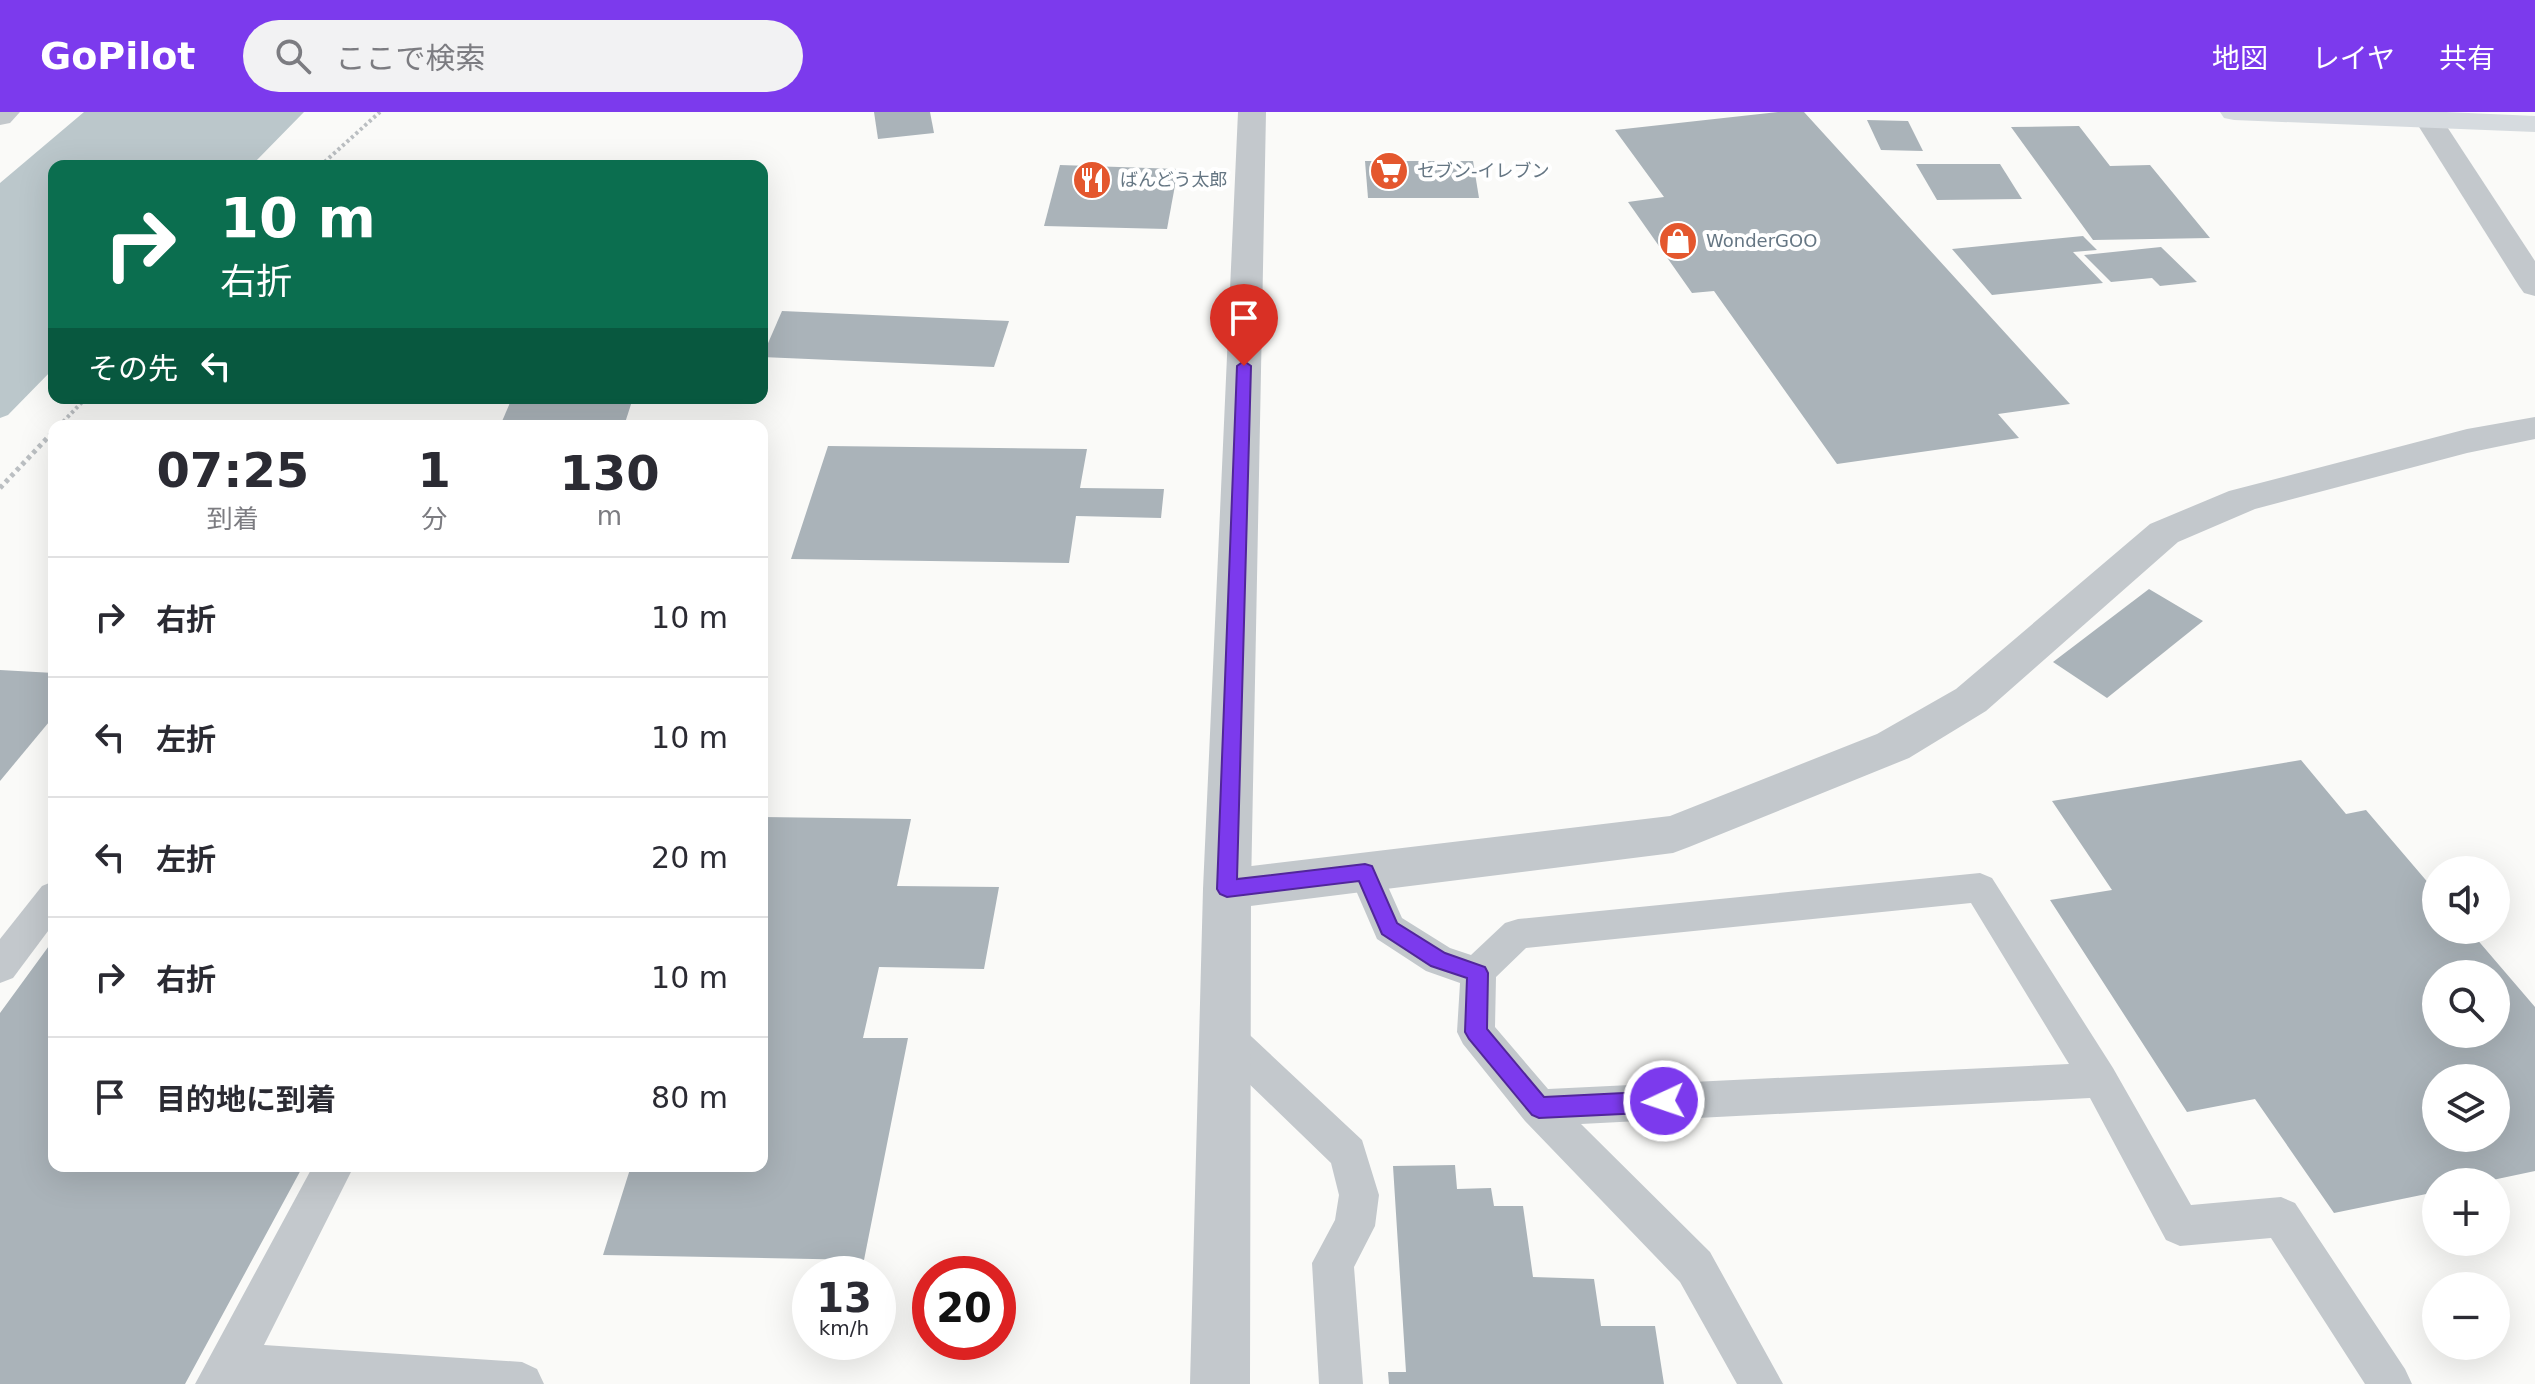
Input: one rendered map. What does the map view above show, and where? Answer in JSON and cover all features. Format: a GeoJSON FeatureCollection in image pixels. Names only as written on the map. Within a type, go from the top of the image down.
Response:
{"type":"FeatureCollection","features":[{"type":"Feature","properties":{"kind":"highway"},"geometry":{"type":"LineString","coordinates":[[2234,112],[2535,124]]}},
{"type":"Feature","properties":{"kind":"street"},"geometry":{"type":"LineString","coordinates":[[0,117],[6,112]]}},
{"type":"Feature","properties":{"kind":"street"},"geometry":{"type":"LineString","coordinates":[[1220,1384],[1227,889],[1252,112]]}},
{"type":"Feature","properties":{"kind":"street"},"geometry":{"type":"LineString","coordinates":[[2428,119],[2535,286]]}},
{"type":"Feature","properties":{"kind":"street"},"geometry":{"type":"LineString","coordinates":[[1227,889],[1673,834],[1893,746],[1971,700],[2164,533],[2242,500],[2467,441],[2535,428]]}},
{"type":"Feature","properties":{"kind":"lane"},"geometry":{"type":"LineString","coordinates":[[1365,872],[1389,928],[1439,960],[1478,973]]}},
{"type":"Feature","properties":{"kind":"lane"},"geometry":{"type":"LineString","coordinates":[[1761,1384],[1695,1267],[1539,1108],[1476,1032],[1478,973],[1491,956],[1518,934],[1980,888],[2100,1080],[2180,1226],[2281,1217],[2390,1384]]}},
{"type":"Feature","properties":{"kind":"lane"},"geometry":{"type":"LineString","coordinates":[[0,967],[48,904]]}},
{"type":"Feature","properties":{"kind":"lane"},"geometry":{"type":"LineString","coordinates":[[1224,1035],[1348,1153],[1359,1195],[1355,1226],[1333,1263],[1341,1384]]}},
{"type":"Feature","properties":{"kind":"lane"},"geometry":{"type":"LineString","coordinates":[[1539,1108],[2100,1080]]}},
{"type":"Feature","properties":{"kind":"lane"},"geometry":{"type":"LineString","coordinates":[[331,1172],[224,1374],[522,1384]]}},
{"type":"Feature","properties":{"kind":"path"},"geometry":{"type":"LineString","coordinates":[[327,160],[380,112]]}},
{"type":"Feature","properties":{"kind":"path"},"geometry":{"type":"LineString","coordinates":[[65,420],[80,404]]}},
{"type":"Feature","properties":{"kind":"path"},"geometry":{"type":"LineString","coordinates":[[0,488],[48,437]]}},
{"type":"Feature","properties":{"kind":"shaded area"},"geometry":{"type":"Polygon","coordinates":[[[84,112],[304,112],[257,160],[48,160],[48,374],[8,415],[0,418],[0,183],[84,112]]]}},
{"type":"Feature","properties":{"kind":"building"},"geometry":{"type":"Polygon","coordinates":[[[874,112],[930,112],[934,133],[878,139],[874,112]]]}},
{"type":"Feature","properties":{"kind":"building"},"geometry":{"type":"Polygon","coordinates":[[[1778,112],[1804,112],[2070,404],[1998,414],[2019,438],[1837,464],[1714,291],[1692,293],[1628,202],[1664,197],[1615,130],[1778,112]]]}},
{"type":"Feature","properties":{"kind":"building"},"geometry":{"type":"Polygon","coordinates":[[[1867,120],[1908,121],[1923,151],[1881,150],[1867,120]]]}},
{"type":"Feature","properties":{"kind":"building"},"geometry":{"type":"Polygon","coordinates":[[[2079,126],[2110,166],[2150,165],[2210,238],[2093,240],[2011,127],[2079,126]]]}},
{"type":"Feature","properties":{"kind":"building"},"geometry":{"type":"Polygon","coordinates":[[[1365,161],[1473,161],[1479,198],[1368,198],[1365,161]]]}},
{"type":"Feature","properties":{"kind":"building"},"geometry":{"type":"Polygon","coordinates":[[[1916,164],[2000,164],[2022,199],[1937,200],[1916,164]]]}},
{"type":"Feature","properties":{"kind":"building"},"geometry":{"type":"Polygon","coordinates":[[[1060,165],[1178,169],[1167,229],[1044,226],[1060,165]]]}},
{"type":"Feature","properties":{"kind":"building"},"geometry":{"type":"Polygon","coordinates":[[[2083,236],[2097,250],[2073,252],[2103,283],[1992,295],[1952,249],[2083,236]]]}},
{"type":"Feature","properties":{"kind":"building"},"geometry":{"type":"Polygon","coordinates":[[[2161,247],[2197,282],[2160,286],[2152,278],[2111,282],[2084,255],[2161,247]]]}},
{"type":"Feature","properties":{"kind":"building"},"geometry":{"type":"Polygon","coordinates":[[[782,311],[1009,321],[994,367],[768,357],[768,343],[782,311]]]}},
{"type":"Feature","properties":{"kind":"building"},"geometry":{"type":"Polygon","coordinates":[[[509,404],[631,404],[626,420],[503,420],[509,404]]]}},
{"type":"Feature","properties":{"kind":"building"},"geometry":{"type":"Polygon","coordinates":[[[828,446],[1087,449],[1080,488],[1164,489],[1161,518],[1076,516],[1069,563],[791,559],[828,446]]]}},
{"type":"Feature","properties":{"kind":"building"},"geometry":{"type":"Polygon","coordinates":[[[2149,589],[2203,621],[2107,698],[2053,662],[2149,589]]]}},
{"type":"Feature","properties":{"kind":"building"},"geometry":{"type":"Polygon","coordinates":[[[0,670],[48,673],[48,723],[0,781],[0,670]]]}},
{"type":"Feature","properties":{"kind":"building"},"geometry":{"type":"Polygon","coordinates":[[[2301,760],[2346,814],[2366,810],[2422,876],[2422,944],[2481,944],[2495,960],[2422,960],[2422,1048],[2510,1048],[2510,978],[2535,1007],[2535,1171],[2510,1176],[2510,1168],[2422,1168],[2422,1195],[2334,1213],[2255,1099],[2187,1112],[2050,900],[2112,890],[2052,801],[2301,760]]]}},
{"type":"Feature","properties":{"kind":"building"},"geometry":{"type":"Polygon","coordinates":[[[768,817],[911,819],[897,886],[999,887],[984,969],[879,967],[863,1038],[908,1038],[865,1256],[792,1256],[792,1259],[603,1255],[629,1172],[768,1172],[768,817]]]}},
{"type":"Feature","properties":{"kind":"building"},"geometry":{"type":"Polygon","coordinates":[[[48,947],[48,1172],[300,1172],[185,1384],[0,1384],[0,1013],[48,947]]]}},
{"type":"Feature","properties":{"kind":"building"},"geometry":{"type":"Polygon","coordinates":[[[1455,1165],[1457,1189],[1491,1188],[1494,1206],[1523,1206],[1533,1277],[1594,1279],[1601,1326],[1655,1326],[1664,1384],[1389,1384],[1388,1372],[1406,1372],[1393,1166],[1455,1165]]]}},
{"type":"Feature","properties":{"kind":"place","name":"セブン-イレブン"},"geometry":{"type":"Point","coordinates":[1389,171]}},
{"type":"Feature","properties":{"kind":"place","name":"ばんどう太郎"},"geometry":{"type":"Point","coordinates":[1092,180]}},
{"type":"Feature","properties":{"kind":"place","name":"WonderGOO"},"geometry":{"type":"Point","coordinates":[1678,241]}},
{"type":"Feature","properties":{"kind":"route"},"geometry":{"type":"LineString","coordinates":[[1244,366],[1227,889],[1365,872],[1389,928],[1439,960],[1478,973],[1476,1032],[1539,1108],[1664,1101]]}}]}
